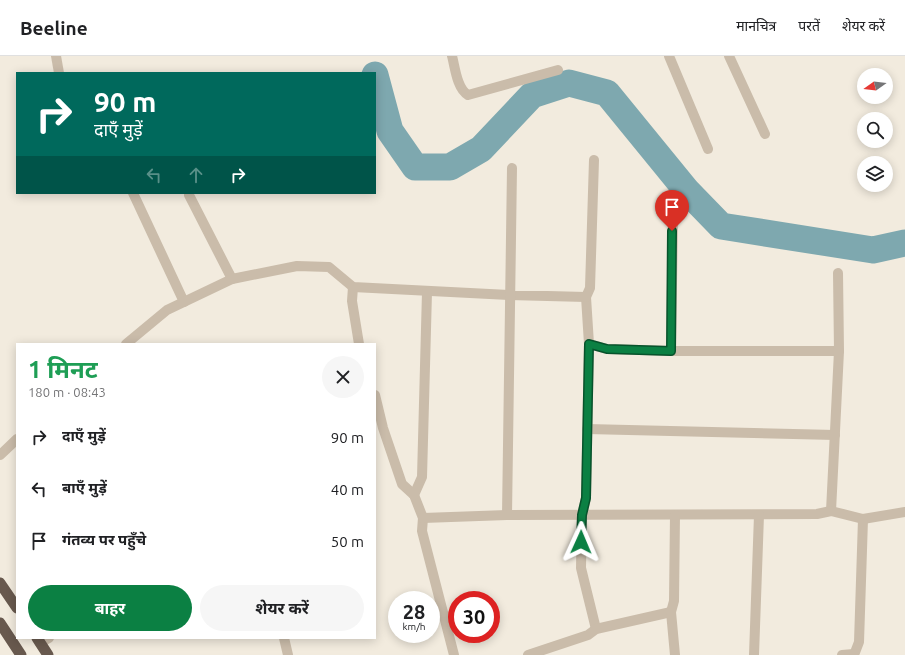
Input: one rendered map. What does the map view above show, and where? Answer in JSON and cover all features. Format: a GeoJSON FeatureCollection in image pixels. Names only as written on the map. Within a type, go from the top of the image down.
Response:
{"type":"FeatureCollection","features":[{"type":"Feature","properties":{"kind":"highway"},"geometry":{"type":"LineString","coordinates":[[0,583],[16,607]]}},
{"type":"Feature","properties":{"kind":"highway"},"geometry":{"type":"LineString","coordinates":[[0,623],[21,655]]}},
{"type":"Feature","properties":{"kind":"highway"},"geometry":{"type":"LineString","coordinates":[[42,640],[48,655]]}},
{"type":"Feature","properties":{"kind":"street"},"geometry":{"type":"LineString","coordinates":[[56,56],[59,72]]}},
{"type":"Feature","properties":{"kind":"street"},"geometry":{"type":"LineString","coordinates":[[452,56],[461,87],[464,93],[468,95],[558,70]]}},
{"type":"Feature","properties":{"kind":"street"},"geometry":{"type":"LineString","coordinates":[[669,56],[708,149]]}},
{"type":"Feature","properties":{"kind":"street"},"geometry":{"type":"LineString","coordinates":[[729,56],[765,134]]}},
{"type":"Feature","properties":{"kind":"street"},"geometry":{"type":"LineString","coordinates":[[594,160],[590,288],[586,297],[589,344],[586,498],[582,515],[581,568],[596,629]]}},
{"type":"Feature","properties":{"kind":"street"},"geometry":{"type":"LineString","coordinates":[[507,515],[512,168]]}},
{"type":"Feature","properties":{"kind":"street"},"geometry":{"type":"LineString","coordinates":[[133,194],[184,302]]}},
{"type":"Feature","properties":{"kind":"street"},"geometry":{"type":"LineString","coordinates":[[189,195],[232,279]]}},
{"type":"Feature","properties":{"kind":"street"},"geometry":{"type":"LineString","coordinates":[[671,351],[673,216]]}},
{"type":"Feature","properties":{"kind":"street"},"geometry":{"type":"LineString","coordinates":[[132,342],[167,310],[232,279],[297,266],[329,267],[353,287],[427,292],[586,297]]}},
{"type":"Feature","properties":{"kind":"street"},"geometry":{"type":"LineString","coordinates":[[831,511],[839,351],[838,273]]}},
{"type":"Feature","properties":{"kind":"street"},"geometry":{"type":"LineString","coordinates":[[353,287],[352,301],[359,343]]}},
{"type":"Feature","properties":{"kind":"street"},"geometry":{"type":"LineString","coordinates":[[414,494],[422,477],[427,292]]}},
{"type":"Feature","properties":{"kind":"street"},"geometry":{"type":"LineString","coordinates":[[589,344],[607,349],[671,351],[839,351]]}},
{"type":"Feature","properties":{"kind":"street"},"geometry":{"type":"LineString","coordinates":[[376,399],[383,428],[402,484],[414,494],[423,518],[422,531],[454,655]]}},
{"type":"Feature","properties":{"kind":"street"},"geometry":{"type":"LineString","coordinates":[[587,429],[836,435]]}},
{"type":"Feature","properties":{"kind":"street"},"geometry":{"type":"LineString","coordinates":[[0,455],[16,441]]}},
{"type":"Feature","properties":{"kind":"street"},"geometry":{"type":"LineString","coordinates":[[423,518],[507,515],[759,515],[817,514],[831,511],[863,520],[905,512]]}},
{"type":"Feature","properties":{"kind":"street"},"geometry":{"type":"LineString","coordinates":[[675,515],[674,601],[671,612],[675,655]]}},
{"type":"Feature","properties":{"kind":"street"},"geometry":{"type":"LineString","coordinates":[[754,655],[759,515]]}},
{"type":"Feature","properties":{"kind":"street"},"geometry":{"type":"LineString","coordinates":[[842,655],[854,655],[859,642],[863,520]]}},
{"type":"Feature","properties":{"kind":"street"},"geometry":{"type":"LineString","coordinates":[[528,655],[588,635],[596,629],[671,612]]}},
{"type":"Feature","properties":{"kind":"street"},"geometry":{"type":"LineString","coordinates":[[284,639],[288,655]]}},
{"type":"Feature","properties":{"kind":"waterway"},"geometry":{"type":"LineString","coordinates":[[376,79],[390,131],[415,167],[450,167],[481,149],[532,95],[569,83],[607,93],[687,191],[721,226],[873,250],[905,243]]}},
{"type":"Feature","properties":{"kind":"route"},"geometry":{"type":"LineString","coordinates":[[581,542],[582,515],[586,498],[589,344],[607,349],[671,351],[672,231]]}}]}
